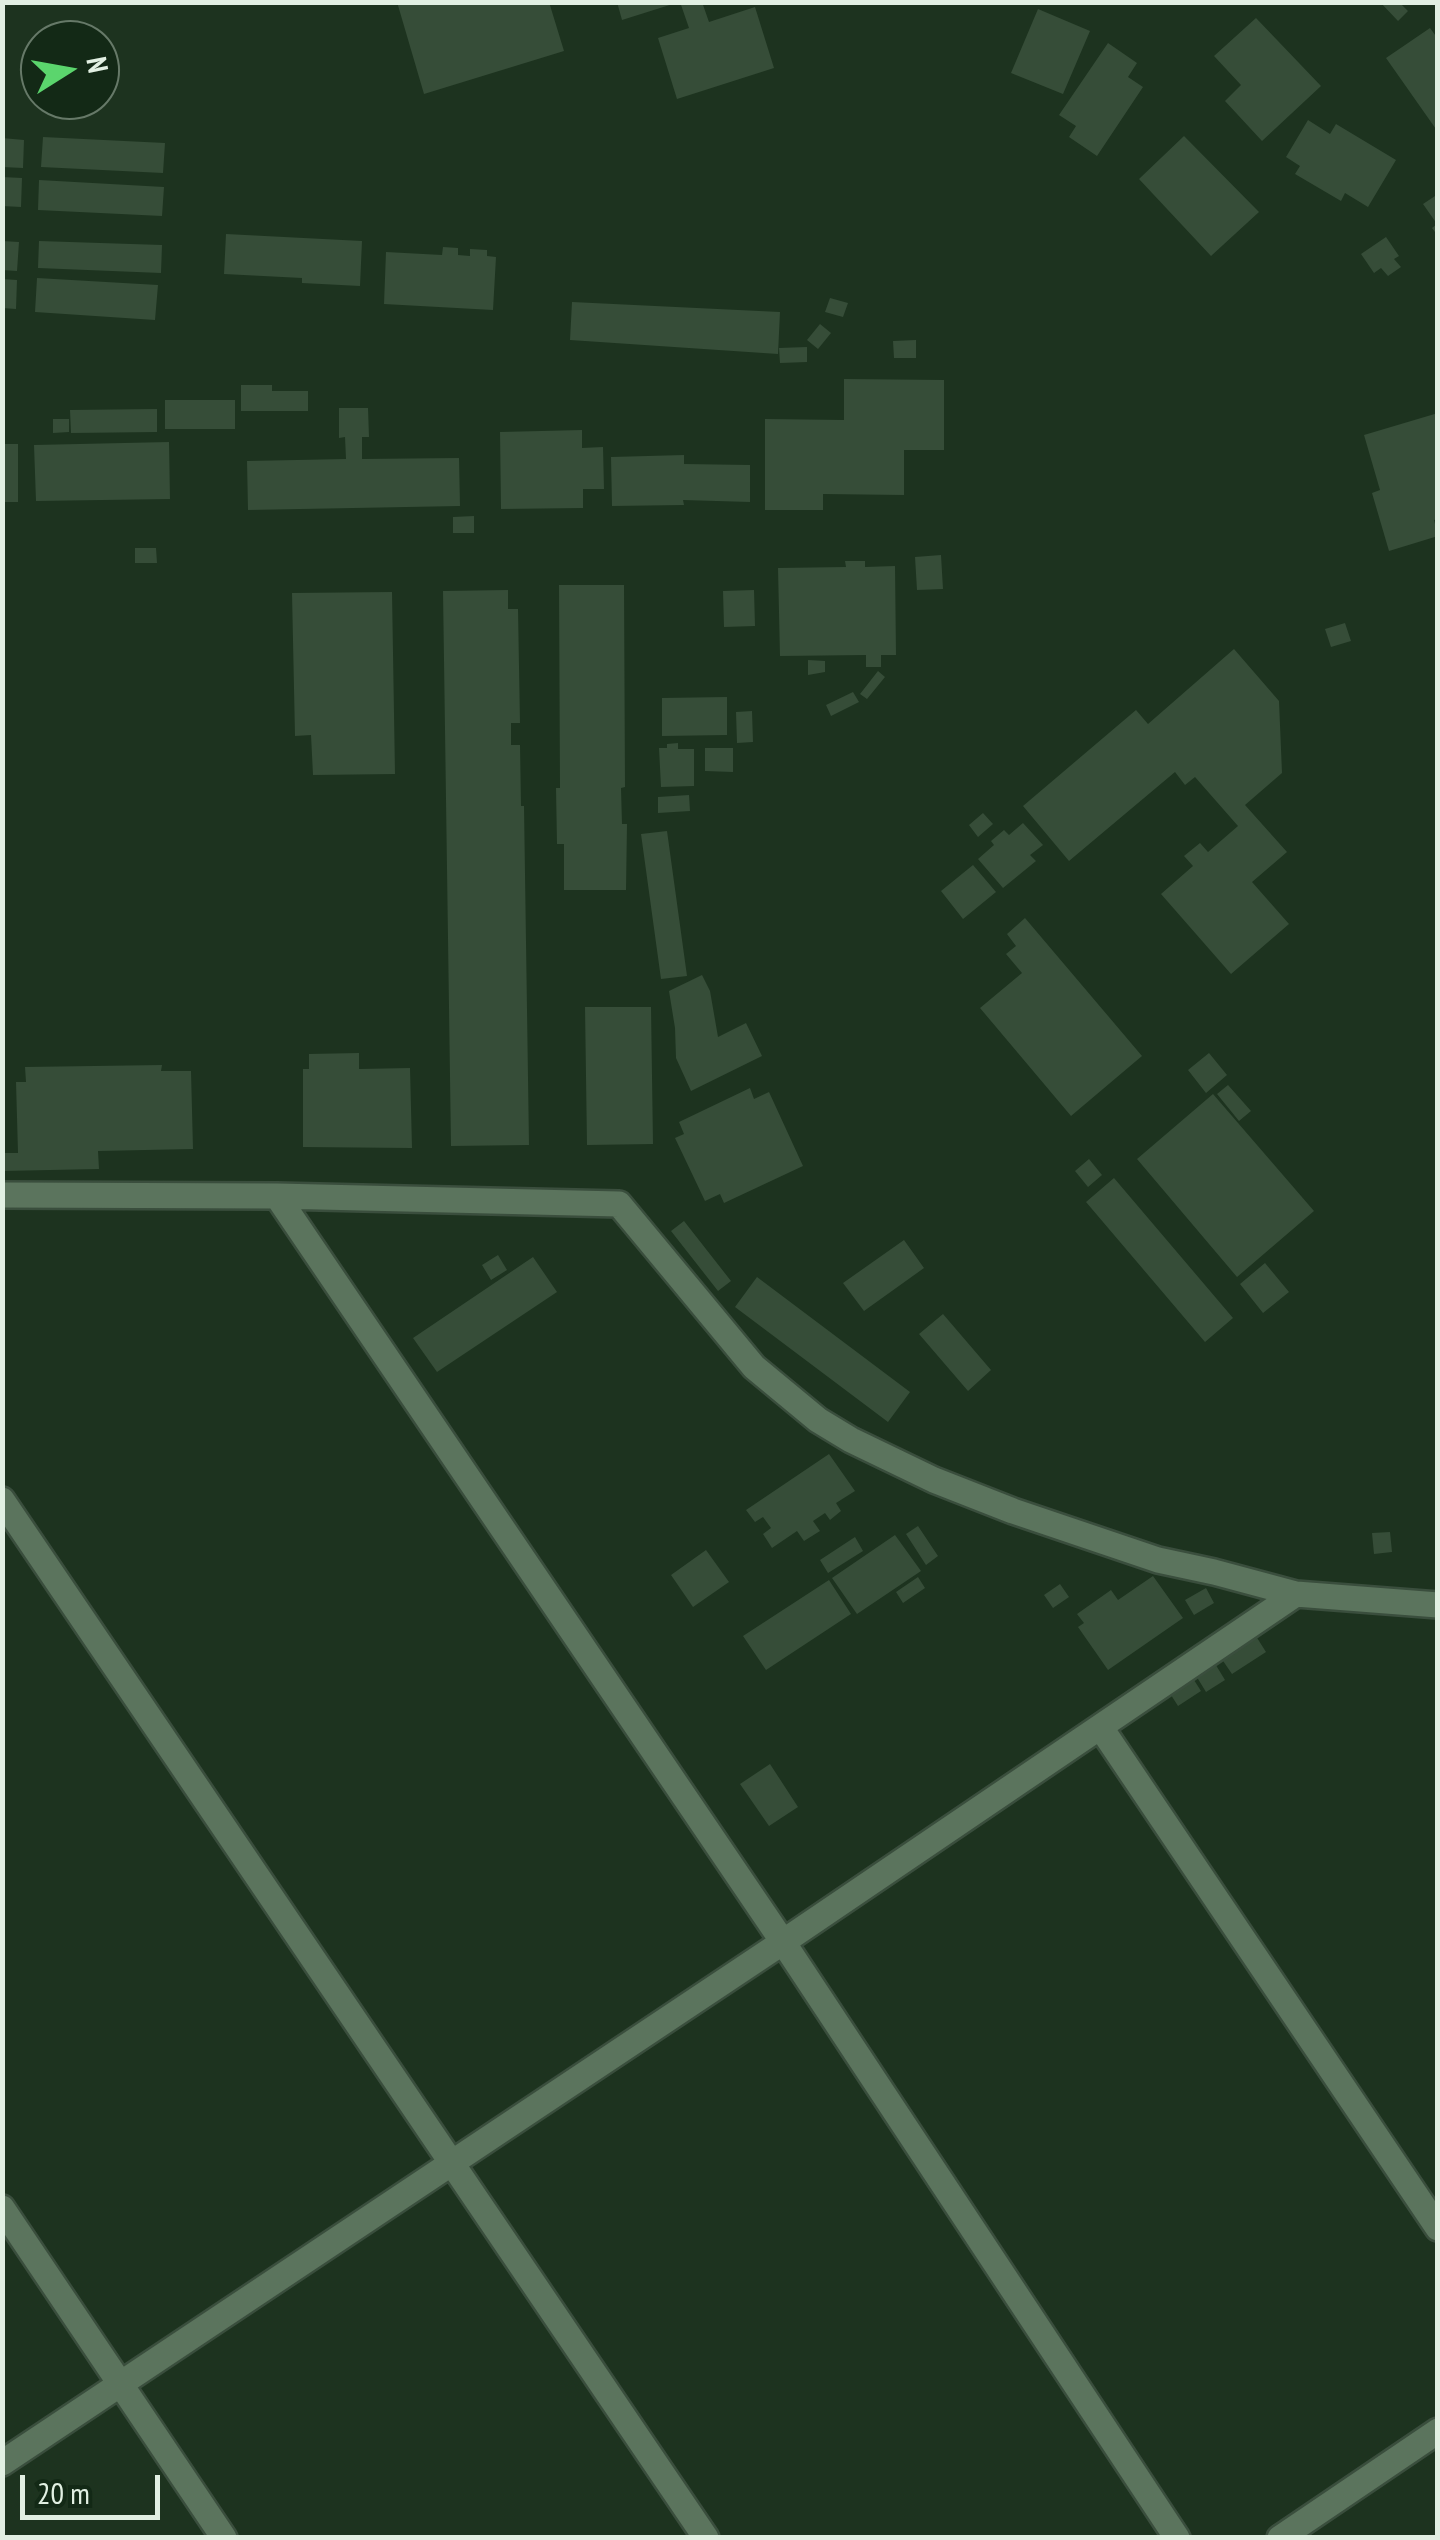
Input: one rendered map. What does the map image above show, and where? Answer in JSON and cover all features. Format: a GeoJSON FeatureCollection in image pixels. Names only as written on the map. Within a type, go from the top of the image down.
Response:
{"type":"FeatureCollection","features":[{"type":"Feature","properties":{"kind":"street"},"geometry":{"type":"LineString","coordinates":[[2,1195],[277,1196],[619,1204],[754,1366],[818,1420],[851,1440],[934,1480],[1013,1511],[1158,1560],[1296,1594],[1438,1606]]}},
{"type":"Feature","properties":{"kind":"street"},"geometry":{"type":"LineString","coordinates":[[277,1196],[783,1942],[1177,2538]]}},
{"type":"Feature","properties":{"kind":"street"},"geometry":{"type":"LineString","coordinates":[[2,1500],[706,2538]]}},
{"type":"Feature","properties":{"kind":"street"},"geometry":{"type":"LineString","coordinates":[[2,2462],[783,1942],[1296,1594]]}},
{"type":"Feature","properties":{"kind":"street"},"geometry":{"type":"LineString","coordinates":[[1101,1728],[1438,2228]]}},
{"type":"Feature","properties":{"kind":"street"},"geometry":{"type":"LineString","coordinates":[[2,2208],[224,2538]]}},
{"type":"Feature","properties":{"kind":"street"},"geometry":{"type":"LineString","coordinates":[[1280,2538],[1438,2431]]}},
{"type":"Feature","properties":{"kind":"building"},"geometry":{"type":"Polygon","coordinates":[[[397,2],[549,2],[564,51],[424,94],[397,2]]]}},
{"type":"Feature","properties":{"kind":"building"},"geometry":{"type":"Polygon","coordinates":[[[617,2],[676,2],[676,3],[622,20],[617,2]]]}},
{"type":"Feature","properties":{"kind":"building"},"geometry":{"type":"Polygon","coordinates":[[[680,2],[702,2],[709,22],[755,7],[774,68],[677,99],[658,38],[689,28],[680,2]]]}},
{"type":"Feature","properties":{"kind":"building"},"geometry":{"type":"Polygon","coordinates":[[[1380,2],[1399,2],[1408,11],[1398,21],[1380,2]]]}},
{"type":"Feature","properties":{"kind":"building"},"geometry":{"type":"Polygon","coordinates":[[[1038,9],[1090,31],[1063,94],[1011,73],[1038,9]]]}},
{"type":"Feature","properties":{"kind":"building"},"geometry":{"type":"Polygon","coordinates":[[[1256,18],[1321,86],[1262,141],[1225,101],[1241,85],[1214,56],[1256,18]]]}},
{"type":"Feature","properties":{"kind":"building"},"geometry":{"type":"Polygon","coordinates":[[[1430,28],[1438,39],[1438,132],[1386,58],[1430,28]]]}},
{"type":"Feature","properties":{"kind":"building"},"geometry":{"type":"Polygon","coordinates":[[[1108,43],[1137,63],[1128,77],[1143,87],[1097,156],[1069,137],[1076,126],[1059,115],[1108,43]]]}},
{"type":"Feature","properties":{"kind":"building"},"geometry":{"type":"Polygon","coordinates":[[[1308,120],[1330,134],[1336,124],[1396,160],[1368,207],[1345,193],[1341,201],[1295,174],[1300,166],[1286,157],[1308,120]]]}},
{"type":"Feature","properties":{"kind":"building"},"geometry":{"type":"Polygon","coordinates":[[[1184,136],[1259,212],[1211,256],[1139,179],[1184,136]]]}},
{"type":"Feature","properties":{"kind":"building"},"geometry":{"type":"Polygon","coordinates":[[[43,137],[165,143],[163,173],[41,167],[43,137]]]}},
{"type":"Feature","properties":{"kind":"building"},"geometry":{"type":"Polygon","coordinates":[[[2,138],[24,140],[23,168],[2,167],[2,138]]]}},
{"type":"Feature","properties":{"kind":"building"},"geometry":{"type":"Polygon","coordinates":[[[2,177],[22,178],[21,207],[2,206],[2,177]]]}},
{"type":"Feature","properties":{"kind":"building"},"geometry":{"type":"Polygon","coordinates":[[[39,180],[164,187],[162,216],[38,210],[39,180]]]}},
{"type":"Feature","properties":{"kind":"building"},"geometry":{"type":"Polygon","coordinates":[[[1438,194],[1438,236],[1432,228],[1437,224],[1423,204],[1438,194]]]}},
{"type":"Feature","properties":{"kind":"building"},"geometry":{"type":"Polygon","coordinates":[[[226,234],[362,241],[360,286],[224,274],[226,234]]]}},
{"type":"Feature","properties":{"kind":"building"},"geometry":{"type":"Polygon","coordinates":[[[1386,237],[1399,256],[1394,259],[1401,267],[1388,276],[1381,268],[1374,273],[1361,254],[1386,237]]]}},
{"type":"Feature","properties":{"kind":"building"},"geometry":{"type":"Polygon","coordinates":[[[2,241],[19,242],[17,271],[2,270],[2,241]]]}},
{"type":"Feature","properties":{"kind":"building"},"geometry":{"type":"Polygon","coordinates":[[[39,241],[162,245],[161,273],[38,268],[39,241]]]}},
{"type":"Feature","properties":{"kind":"building"},"geometry":{"type":"Polygon","coordinates":[[[443,247],[458,248],[458,255],[470,256],[470,249],[487,250],[487,256],[496,257],[493,310],[384,304],[386,252],[442,255],[443,247]]]}},
{"type":"Feature","properties":{"kind":"building"},"geometry":{"type":"Polygon","coordinates":[[[37,278],[158,285],[155,320],[35,312],[37,278]]]}},
{"type":"Feature","properties":{"kind":"building"},"geometry":{"type":"Polygon","coordinates":[[[2,279],[17,280],[16,309],[2,308],[2,279]]]}},
{"type":"Feature","properties":{"kind":"building"},"geometry":{"type":"Polygon","coordinates":[[[830,298],[848,303],[843,317],[825,312],[830,298]]]}},
{"type":"Feature","properties":{"kind":"building"},"geometry":{"type":"Polygon","coordinates":[[[572,302],[780,312],[778,354],[570,340],[572,302]]]}},
{"type":"Feature","properties":{"kind":"building"},"geometry":{"type":"Polygon","coordinates":[[[820,324],[831,333],[818,349],[807,340],[820,324]]]}},
{"type":"Feature","properties":{"kind":"building"},"geometry":{"type":"Polygon","coordinates":[[[916,340],[916,358],[894,358],[893,341],[916,340]]]}},
{"type":"Feature","properties":{"kind":"building"},"geometry":{"type":"Polygon","coordinates":[[[807,347],[807,362],[780,363],[779,348],[807,347]]]}},
{"type":"Feature","properties":{"kind":"building"},"geometry":{"type":"Polygon","coordinates":[[[844,379],[944,380],[944,450],[904,450],[904,495],[823,494],[823,510],[765,510],[765,419],[844,420],[844,379]]]}},
{"type":"Feature","properties":{"kind":"building"},"geometry":{"type":"Polygon","coordinates":[[[241,385],[272,385],[272,391],[308,391],[308,411],[241,411],[241,385]]]}},
{"type":"Feature","properties":{"kind":"building"},"geometry":{"type":"Polygon","coordinates":[[[165,400],[235,400],[235,429],[165,429],[165,400]]]}},
{"type":"Feature","properties":{"kind":"building"},"geometry":{"type":"Polygon","coordinates":[[[339,408],[368,408],[369,437],[362,437],[362,459],[459,458],[460,506],[248,510],[247,461],[346,459],[345,437],[339,438],[339,408]]]}},
{"type":"Feature","properties":{"kind":"building"},"geometry":{"type":"Polygon","coordinates":[[[157,409],[157,432],[71,433],[70,410],[157,409]]]}},
{"type":"Feature","properties":{"kind":"building"},"geometry":{"type":"Polygon","coordinates":[[[1438,413],[1438,519],[1434,520],[1438,536],[1389,551],[1372,493],[1380,490],[1364,435],[1438,413]]]}},
{"type":"Feature","properties":{"kind":"building"},"geometry":{"type":"Polygon","coordinates":[[[53,419],[69,419],[69,432],[53,433],[53,419]]]}},
{"type":"Feature","properties":{"kind":"building"},"geometry":{"type":"Polygon","coordinates":[[[582,430],[582,448],[603,447],[604,489],[583,489],[583,508],[501,509],[500,432],[582,430]]]}},
{"type":"Feature","properties":{"kind":"building"},"geometry":{"type":"Polygon","coordinates":[[[169,442],[170,499],[36,501],[34,445],[169,442]]]}},
{"type":"Feature","properties":{"kind":"building"},"geometry":{"type":"Polygon","coordinates":[[[2,444],[18,444],[18,502],[2,502],[2,444]]]}},
{"type":"Feature","properties":{"kind":"building"},"geometry":{"type":"Polygon","coordinates":[[[684,455],[684,464],[750,465],[750,502],[683,500],[684,505],[612,506],[611,457],[684,455]]]}},
{"type":"Feature","properties":{"kind":"building"},"geometry":{"type":"Polygon","coordinates":[[[474,516],[474,533],[453,533],[453,517],[474,516]]]}},
{"type":"Feature","properties":{"kind":"building"},"geometry":{"type":"Polygon","coordinates":[[[135,548],[156,548],[157,563],[135,563],[135,548]]]}},
{"type":"Feature","properties":{"kind":"building"},"geometry":{"type":"Polygon","coordinates":[[[941,555],[943,589],[917,590],[915,557],[941,555]]]}},
{"type":"Feature","properties":{"kind":"building"},"geometry":{"type":"Polygon","coordinates":[[[845,561],[865,561],[865,567],[895,566],[896,655],[881,655],[881,667],[866,667],[866,655],[780,656],[778,568],[846,567],[845,561]]]}},
{"type":"Feature","properties":{"kind":"building"},"geometry":{"type":"Polygon","coordinates":[[[559,585],[624,585],[625,787],[621,788],[622,824],[627,824],[626,890],[564,890],[564,844],[557,844],[556,788],[560,788],[559,585]]]}},
{"type":"Feature","properties":{"kind":"building"},"geometry":{"type":"Polygon","coordinates":[[[508,590],[508,609],[518,609],[520,723],[511,723],[511,745],[520,745],[524,806],[529,1145],[451,1146],[443,591],[508,590]]]}},
{"type":"Feature","properties":{"kind":"building"},"geometry":{"type":"Polygon","coordinates":[[[754,590],[755,626],[724,627],[723,591],[754,590]]]}},
{"type":"Feature","properties":{"kind":"building"},"geometry":{"type":"Polygon","coordinates":[[[392,592],[395,774],[313,775],[311,735],[295,736],[292,593],[392,592]]]}},
{"type":"Feature","properties":{"kind":"building"},"geometry":{"type":"Polygon","coordinates":[[[1345,623],[1351,641],[1331,647],[1325,629],[1345,623]]]}},
{"type":"Feature","properties":{"kind":"building"},"geometry":{"type":"Polygon","coordinates":[[[1234,649],[1279,701],[1282,773],[1245,805],[1287,852],[1252,882],[1289,924],[1231,974],[1161,894],[1193,866],[1184,856],[1200,843],[1208,852],[1238,826],[1195,777],[1185,785],[1175,772],[1069,861],[1023,806],[1136,710],[1148,724],[1234,649]]]}},
{"type":"Feature","properties":{"kind":"building"},"geometry":{"type":"Polygon","coordinates":[[[808,660],[825,661],[825,672],[808,675],[808,660]]]}},
{"type":"Feature","properties":{"kind":"building"},"geometry":{"type":"Polygon","coordinates":[[[878,671],[885,677],[867,699],[860,694],[878,671]]]}},
{"type":"Feature","properties":{"kind":"building"},"geometry":{"type":"Polygon","coordinates":[[[853,692],[859,702],[831,716],[826,705],[853,692]]]}},
{"type":"Feature","properties":{"kind":"building"},"geometry":{"type":"Polygon","coordinates":[[[727,697],[727,735],[662,736],[662,698],[727,697]]]}},
{"type":"Feature","properties":{"kind":"building"},"geometry":{"type":"Polygon","coordinates":[[[752,711],[753,742],[737,743],[736,712],[752,711]]]}},
{"type":"Feature","properties":{"kind":"building"},"geometry":{"type":"Polygon","coordinates":[[[678,743],[678,749],[694,749],[694,786],[661,787],[659,748],[678,743]]]}},
{"type":"Feature","properties":{"kind":"building"},"geometry":{"type":"Polygon","coordinates":[[[705,748],[733,748],[733,772],[705,771],[705,748]]]}},
{"type":"Feature","properties":{"kind":"building"},"geometry":{"type":"Polygon","coordinates":[[[689,795],[690,811],[658,813],[658,797],[689,795]]]}},
{"type":"Feature","properties":{"kind":"building"},"geometry":{"type":"Polygon","coordinates":[[[983,813],[993,824],[978,837],[969,825],[983,813]]]}},
{"type":"Feature","properties":{"kind":"building"},"geometry":{"type":"Polygon","coordinates":[[[1023,823],[1043,845],[1030,855],[1036,861],[1003,888],[978,859],[1004,830],[1009,835],[1023,823]]]}},
{"type":"Feature","properties":{"kind":"building"},"geometry":{"type":"Polygon","coordinates":[[[667,831],[687,976],[661,979],[641,834],[667,831]]]}},
{"type":"Feature","properties":{"kind":"building"},"geometry":{"type":"Polygon","coordinates":[[[973,865],[996,892],[963,919],[941,891],[973,865]]]}},
{"type":"Feature","properties":{"kind":"building"},"geometry":{"type":"Polygon","coordinates":[[[1025,918],[1142,1056],[1071,1116],[980,1008],[1022,973],[1006,954],[1016,946],[1007,934],[1025,918]]]}},
{"type":"Feature","properties":{"kind":"building"},"geometry":{"type":"Polygon","coordinates":[[[702,975],[710,991],[718,1037],[746,1023],[762,1056],[691,1091],[676,1058],[669,991],[702,975]]]}},
{"type":"Feature","properties":{"kind":"building"},"geometry":{"type":"Polygon","coordinates":[[[585,1007],[651,1007],[653,1144],[587,1145],[585,1007]]]}},
{"type":"Feature","properties":{"kind":"building"},"geometry":{"type":"Polygon","coordinates":[[[359,1053],[359,1069],[410,1068],[412,1148],[303,1147],[303,1069],[309,1069],[309,1054],[359,1053]]]}},
{"type":"Feature","properties":{"kind":"building"},"geometry":{"type":"Polygon","coordinates":[[[1209,1053],[1227,1075],[1206,1093],[1188,1070],[1209,1053]]]}},
{"type":"Feature","properties":{"kind":"building"},"geometry":{"type":"Polygon","coordinates":[[[162,1065],[161,1071],[191,1071],[193,1149],[98,1151],[99,1169],[2,1171],[2,1153],[18,1153],[16,1082],[26,1082],[25,1067],[162,1065]]]}},
{"type":"Feature","properties":{"kind":"building"},"geometry":{"type":"Polygon","coordinates":[[[1228,1085],[1251,1111],[1239,1121],[1217,1094],[1228,1085]]]}},
{"type":"Feature","properties":{"kind":"building"},"geometry":{"type":"Polygon","coordinates":[[[750,1088],[754,1099],[769,1092],[803,1166],[724,1203],[720,1194],[705,1201],[675,1138],[684,1134],[679,1122],[750,1088]]]}},
{"type":"Feature","properties":{"kind":"building"},"geometry":{"type":"Polygon","coordinates":[[[1213,1094],[1314,1211],[1237,1277],[1137,1159],[1213,1094]]]}},
{"type":"Feature","properties":{"kind":"building"},"geometry":{"type":"Polygon","coordinates":[[[1089,1159],[1102,1175],[1088,1187],[1075,1171],[1089,1159]]]}},
{"type":"Feature","properties":{"kind":"building"},"geometry":{"type":"Polygon","coordinates":[[[1114,1178],[1233,1318],[1205,1342],[1086,1202],[1114,1178]]]}},
{"type":"Feature","properties":{"kind":"building"},"geometry":{"type":"Polygon","coordinates":[[[684,1221],[731,1281],[718,1291],[671,1231],[684,1221]]]}},
{"type":"Feature","properties":{"kind":"building"},"geometry":{"type":"Polygon","coordinates":[[[904,1240],[924,1268],[864,1311],[843,1283],[904,1240]]]}},
{"type":"Feature","properties":{"kind":"building"},"geometry":{"type":"Polygon","coordinates":[[[498,1255],[507,1270],[491,1280],[482,1265],[498,1255]]]}},
{"type":"Feature","properties":{"kind":"building"},"geometry":{"type":"Polygon","coordinates":[[[533,1257],[557,1292],[437,1372],[413,1338],[533,1257]]]}},
{"type":"Feature","properties":{"kind":"building"},"geometry":{"type":"Polygon","coordinates":[[[1265,1263],[1289,1292],[1263,1313],[1240,1284],[1265,1263]]]}},
{"type":"Feature","properties":{"kind":"building"},"geometry":{"type":"Polygon","coordinates":[[[757,1277],[910,1392],[888,1422],[735,1307],[757,1277]]]}},
{"type":"Feature","properties":{"kind":"building"},"geometry":{"type":"Polygon","coordinates":[[[943,1314],[991,1370],[968,1391],[919,1334],[943,1314]]]}},
{"type":"Feature","properties":{"kind":"building"},"geometry":{"type":"Polygon","coordinates":[[[829,1454],[855,1491],[836,1503],[841,1511],[830,1520],[825,1513],[813,1521],[820,1531],[804,1541],[797,1531],[772,1548],[763,1534],[771,1528],[763,1517],[755,1522],[746,1510],[829,1454]]]}},
{"type":"Feature","properties":{"kind":"building"},"geometry":{"type":"Polygon","coordinates":[[[918,1526],[938,1556],[926,1565],[906,1534],[918,1526]]]}},
{"type":"Feature","properties":{"kind":"building"},"geometry":{"type":"Polygon","coordinates":[[[1390,1532],[1392,1552],[1374,1554],[1372,1533],[1390,1532]]]}},
{"type":"Feature","properties":{"kind":"building"},"geometry":{"type":"Polygon","coordinates":[[[895,1535],[921,1571],[857,1614],[832,1578],[895,1535]]]}},
{"type":"Feature","properties":{"kind":"building"},"geometry":{"type":"Polygon","coordinates":[[[855,1537],[863,1551],[828,1573],[820,1560],[855,1537]]]}},
{"type":"Feature","properties":{"kind":"building"},"geometry":{"type":"Polygon","coordinates":[[[706,1550],[729,1582],[693,1607],[671,1575],[706,1550]]]}},
{"type":"Feature","properties":{"kind":"building"},"geometry":{"type":"Polygon","coordinates":[[[1153,1576],[1183,1618],[1108,1670],[1078,1627],[1084,1623],[1077,1614],[1111,1590],[1118,1600],[1153,1576]]]}},
{"type":"Feature","properties":{"kind":"building"},"geometry":{"type":"Polygon","coordinates":[[[918,1577],[925,1588],[903,1603],[896,1592],[918,1577]]]}},
{"type":"Feature","properties":{"kind":"building"},"geometry":{"type":"Polygon","coordinates":[[[829,1580],[851,1614],[766,1670],[743,1636],[829,1580]]]}},
{"type":"Feature","properties":{"kind":"building"},"geometry":{"type":"Polygon","coordinates":[[[1060,1584],[1069,1597],[1053,1608],[1044,1595],[1060,1584]]]}},
{"type":"Feature","properties":{"kind":"building"},"geometry":{"type":"Polygon","coordinates":[[[1206,1588],[1214,1603],[1194,1615],[1185,1600],[1206,1588]]]}},
{"type":"Feature","properties":{"kind":"building"},"geometry":{"type":"Polygon","coordinates":[[[1254,1633],[1266,1652],[1232,1674],[1219,1655],[1254,1633]]]}},
{"type":"Feature","properties":{"kind":"building"},"geometry":{"type":"Polygon","coordinates":[[[1214,1662],[1225,1680],[1206,1692],[1195,1674],[1214,1662]]]}},
{"type":"Feature","properties":{"kind":"building"},"geometry":{"type":"Polygon","coordinates":[[[1194,1680],[1201,1691],[1178,1706],[1171,1695],[1194,1680]]]}},
{"type":"Feature","properties":{"kind":"building"},"geometry":{"type":"Polygon","coordinates":[[[770,1764],[798,1807],[769,1826],[740,1784],[770,1764]]]}}]}
